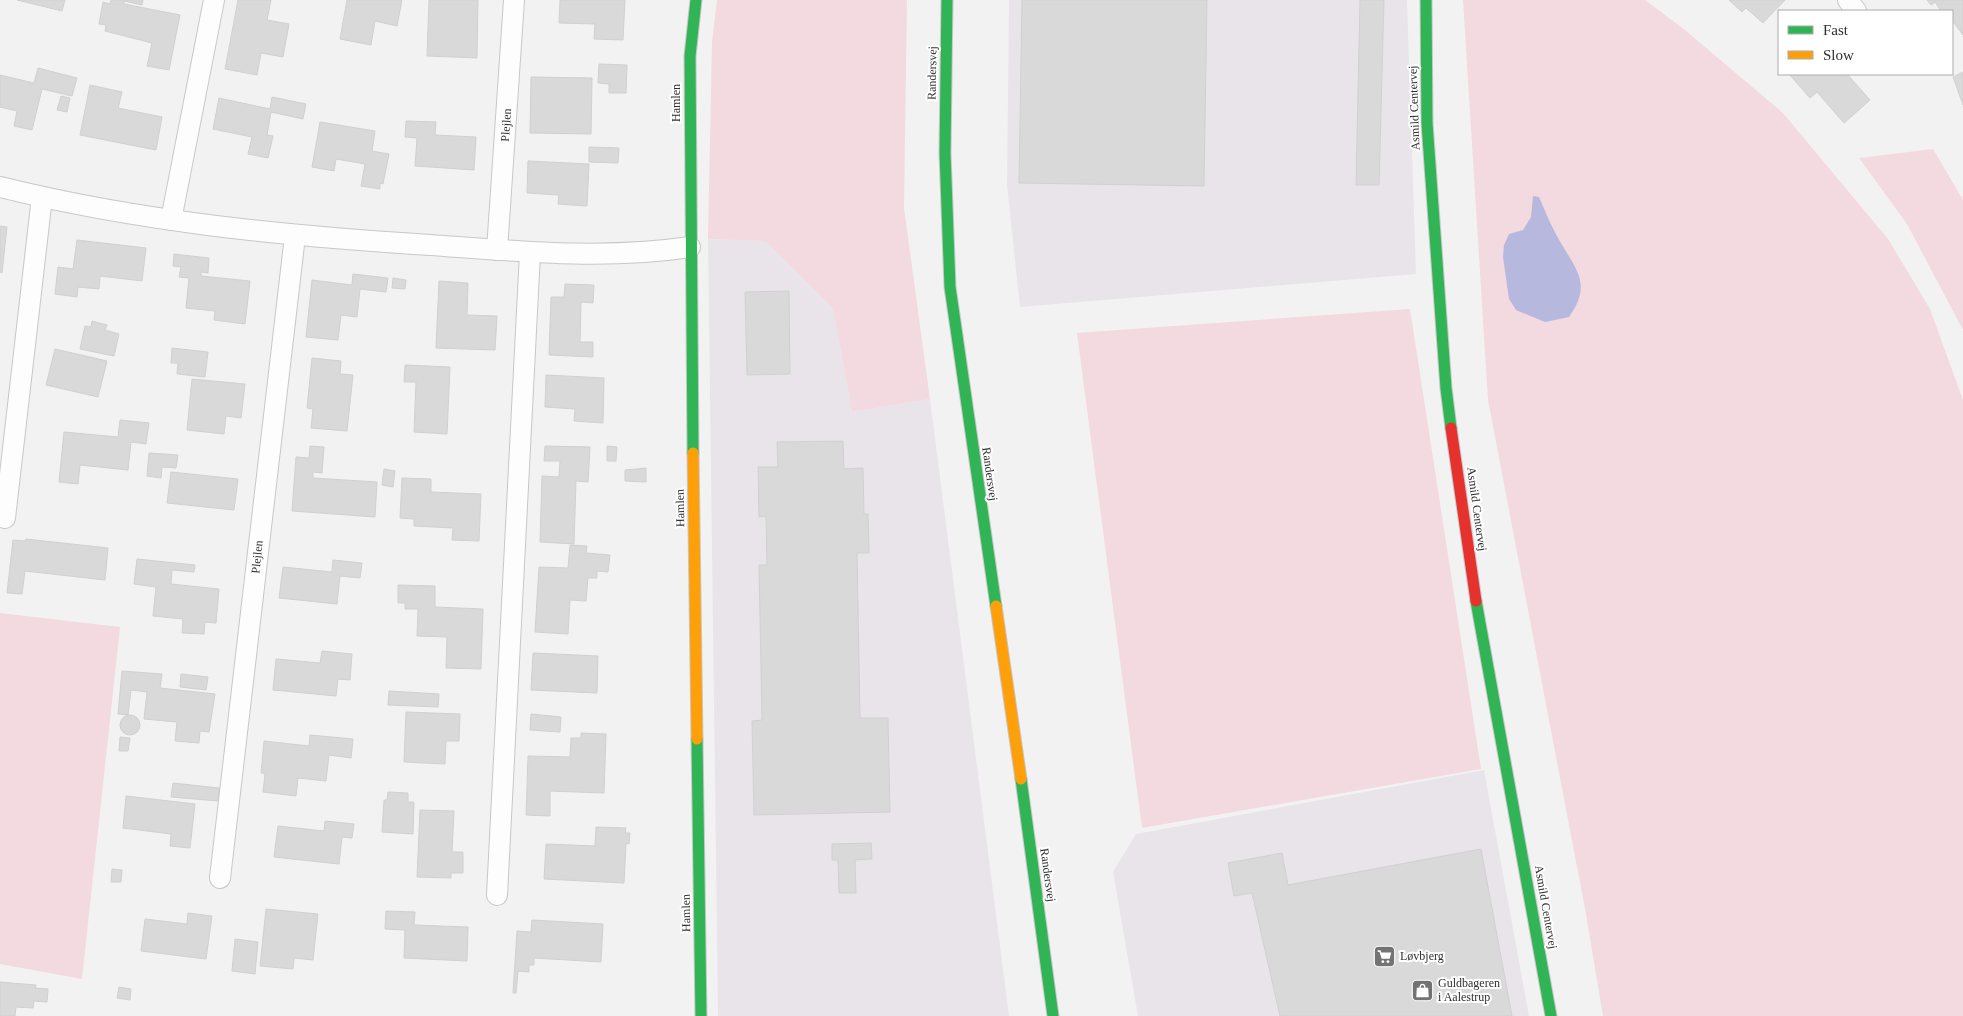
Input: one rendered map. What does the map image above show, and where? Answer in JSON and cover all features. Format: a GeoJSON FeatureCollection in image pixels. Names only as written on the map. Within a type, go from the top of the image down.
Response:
{"type":"FeatureCollection","features":[{"type":"Feature","properties":{"kind":"street"},"geometry":{"type":"LineString","coordinates":[[171,220],[214,0]]}},
{"type":"Feature","properties":{"kind":"street","name":"Plejlen"},"geometry":{"type":"LineString","coordinates":[[497,250],[514,0]]}},
{"type":"Feature","properties":{"kind":"street","name":"Hamlen"},"geometry":{"type":"LineString","coordinates":[[696,0],[690,56],[690,247],[701,1016]]}},
{"type":"Feature","properties":{"kind":"street","name":"Randersvej"},"geometry":{"type":"LineString","coordinates":[[947,0],[945,153],[950,287],[1053,1016]]}},
{"type":"Feature","properties":{"kind":"street","name":"Asmild Centervej"},"geometry":{"type":"LineString","coordinates":[[1426,0],[1427,123],[1446,388],[1471,571],[1551,1016]]}},
{"type":"Feature","properties":{"kind":"street"},"geometry":{"type":"LineString","coordinates":[[0,187],[42,198],[171,220],[295,236],[530,253],[661,251],[690,247]]}},
{"type":"Feature","properties":{"kind":"street"},"geometry":{"type":"LineString","coordinates":[[5,518],[42,198]]}},
{"type":"Feature","properties":{"kind":"street","name":"Plejlen"},"geometry":{"type":"LineString","coordinates":[[220,878],[295,236]]}},
{"type":"Feature","properties":{"kind":"street"},"geometry":{"type":"LineString","coordinates":[[497,895],[530,253]]}},
{"type":"Feature","properties":{"kind":"street","name":"Randersvej"},"geometry":{"type":"LineString","coordinates":[[1045,949],[1062,1016]]}},
{"type":"Feature","properties":{"kind":"shaded area"},"geometry":{"type":"Polygon","coordinates":[[[717,0],[907,0],[904,208],[930,399],[852,412],[833,309],[765,241],[708,239],[712,42],[717,0]]]}},
{"type":"Feature","properties":{"kind":"shaded area"},"geometry":{"type":"Polygon","coordinates":[[[1009,0],[1407,0],[1416,274],[1020,307],[1007,185],[1009,0]]]}},
{"type":"Feature","properties":{"kind":"shaded area"},"geometry":{"type":"Polygon","coordinates":[[[1463,0],[1645,0],[1685,30],[1783,113],[1888,239],[1930,309],[1963,400],[1963,1016],[1603,1016],[1586,914],[1488,400],[1463,0]]]}},
{"type":"Feature","properties":{"kind":"shaded area"},"geometry":{"type":"Polygon","coordinates":[[[1933,149],[1963,200],[1963,330],[1907,224],[1859,158],[1933,149]]]}},
{"type":"Feature","properties":{"kind":"shaded area"},"geometry":{"type":"Polygon","coordinates":[[[708,239],[765,241],[833,309],[852,412],[930,399],[1009,1016],[718,1016],[708,239]]]}},
{"type":"Feature","properties":{"kind":"shaded area"},"geometry":{"type":"Polygon","coordinates":[[[1410,309],[1481,769],[1142,828],[1077,333],[1410,309]]]}},
{"type":"Feature","properties":{"kind":"shaded area"},"geometry":{"type":"Polygon","coordinates":[[[0,613],[120,627],[82,979],[0,964],[0,613]]]}},
{"type":"Feature","properties":{"kind":"shaded area"},"geometry":{"type":"Polygon","coordinates":[[[1484,770],[1529,1016],[1138,1016],[1113,872],[1136,834],[1484,770]]]}},
{"type":"Feature","properties":{"kind":"water"},"geometry":{"type":"Polygon","coordinates":[[[1533,196],[1539,197],[1554,231],[1575,266],[1581,284],[1576,305],[1569,317],[1545,322],[1516,310],[1509,299],[1503,257],[1504,245],[1509,234],[1523,230],[1531,217],[1533,196]]]}},
{"type":"Feature","properties":{"kind":"building"},"geometry":{"type":"Polygon","coordinates":[[[17,0],[65,0],[62,11],[17,0]]]}},
{"type":"Feature","properties":{"kind":"building"},"geometry":{"type":"Polygon","coordinates":[[[111,0],[143,0],[142,5],[124,1],[124,4],[180,15],[169,70],[147,66],[152,43],[105,31],[106,25],[99,24],[103,2],[110,4],[111,0]]]}},
{"type":"Feature","properties":{"kind":"building"},"geometry":{"type":"Polygon","coordinates":[[[238,0],[271,0],[267,20],[289,24],[283,57],[261,53],[257,75],[225,69],[238,0]]]}},
{"type":"Feature","properties":{"kind":"building"},"geometry":{"type":"Polygon","coordinates":[[[347,0],[402,0],[397,26],[375,21],[371,45],[340,39],[347,0]]]}},
{"type":"Feature","properties":{"kind":"building"},"geometry":{"type":"Polygon","coordinates":[[[429,0],[478,0],[477,58],[427,56],[429,0]]]}},
{"type":"Feature","properties":{"kind":"building"},"geometry":{"type":"Polygon","coordinates":[[[560,0],[625,0],[623,40],[594,39],[595,24],[559,23],[560,0]]]}},
{"type":"Feature","properties":{"kind":"building"},"geometry":{"type":"Polygon","coordinates":[[[1022,0],[1207,0],[1204,186],[1019,183],[1022,0]]]}},
{"type":"Feature","properties":{"kind":"building"},"geometry":{"type":"Polygon","coordinates":[[[1360,0],[1384,0],[1379,185],[1356,185],[1360,0]]]}},
{"type":"Feature","properties":{"kind":"building"},"geometry":{"type":"Polygon","coordinates":[[[1729,0],[1785,0],[1763,23],[1746,8],[1742,12],[1729,0]]]}},
{"type":"Feature","properties":{"kind":"building"},"geometry":{"type":"Polygon","coordinates":[[[1927,0],[1963,0],[1963,35],[1953,21],[1953,10],[1940,10],[1935,2],[1931,5],[1927,0]]]}},
{"type":"Feature","properties":{"kind":"building"},"geometry":{"type":"Polygon","coordinates":[[[599,64],[627,65],[626,93],[609,93],[609,84],[598,83],[599,64]]]}},
{"type":"Feature","properties":{"kind":"building"},"geometry":{"type":"Polygon","coordinates":[[[38,68],[77,78],[72,96],[42,89],[32,130],[14,126],[17,111],[0,107],[0,75],[34,83],[38,68]]]}},
{"type":"Feature","properties":{"kind":"building"},"geometry":{"type":"Polygon","coordinates":[[[1963,72],[1963,105],[1953,77],[1963,72]]]}},
{"type":"Feature","properties":{"kind":"building"},"geometry":{"type":"Polygon","coordinates":[[[1790,75],[1848,75],[1870,100],[1844,123],[1817,92],[1810,98],[1790,75]]]}},
{"type":"Feature","properties":{"kind":"building"},"geometry":{"type":"Polygon","coordinates":[[[531,77],[592,78],[591,134],[530,133],[531,77]]]}},
{"type":"Feature","properties":{"kind":"building"},"geometry":{"type":"Polygon","coordinates":[[[90,85],[122,92],[118,108],[162,117],[156,150],[80,135],[90,85]]]}},
{"type":"Feature","properties":{"kind":"building"},"geometry":{"type":"Polygon","coordinates":[[[61,96],[70,98],[67,112],[57,110],[61,96]]]}},
{"type":"Feature","properties":{"kind":"building"},"geometry":{"type":"Polygon","coordinates":[[[272,97],[306,104],[303,119],[271,112],[267,135],[273,136],[268,158],[248,154],[252,137],[213,129],[219,98],[270,109],[272,97]]]}},
{"type":"Feature","properties":{"kind":"building"},"geometry":{"type":"Polygon","coordinates":[[[406,121],[436,122],[435,135],[476,137],[474,170],[415,166],[417,138],[405,137],[406,121]]]}},
{"type":"Feature","properties":{"kind":"building"},"geometry":{"type":"Polygon","coordinates":[[[320,122],[375,131],[372,151],[389,154],[383,184],[380,183],[380,189],[361,186],[365,164],[336,159],[334,171],[312,167],[320,122]]]}},
{"type":"Feature","properties":{"kind":"building"},"geometry":{"type":"Polygon","coordinates":[[[589,147],[619,148],[618,163],[589,162],[589,147]]]}},
{"type":"Feature","properties":{"kind":"building"},"geometry":{"type":"Polygon","coordinates":[[[528,161],[589,164],[587,206],[558,204],[559,195],[527,193],[528,161]]]}},
{"type":"Feature","properties":{"kind":"building"},"geometry":{"type":"Polygon","coordinates":[[[0,226],[7,227],[2,273],[0,272],[0,226]]]}},
{"type":"Feature","properties":{"kind":"building"},"geometry":{"type":"Polygon","coordinates":[[[77,240],[146,248],[142,281],[100,276],[99,289],[78,287],[77,297],[55,294],[58,267],[73,269],[77,240]]]}},
{"type":"Feature","properties":{"kind":"building"},"geometry":{"type":"Polygon","coordinates":[[[174,254],[209,258],[208,273],[201,272],[201,276],[250,281],[245,324],[214,320],[215,311],[186,308],[189,278],[179,277],[181,267],[173,266],[174,254]]]}},
{"type":"Feature","properties":{"kind":"building"},"geometry":{"type":"Polygon","coordinates":[[[353,274],[388,278],[386,292],[360,289],[357,317],[341,315],[338,340],[306,337],[312,280],[352,285],[353,274]]]}},
{"type":"Feature","properties":{"kind":"building"},"geometry":{"type":"Polygon","coordinates":[[[393,278],[406,280],[405,289],[392,288],[393,278]]]}},
{"type":"Feature","properties":{"kind":"building"},"geometry":{"type":"Polygon","coordinates":[[[439,281],[468,283],[467,315],[497,316],[495,350],[436,348],[439,281]]]}},
{"type":"Feature","properties":{"kind":"building"},"geometry":{"type":"Polygon","coordinates":[[[565,284],[594,285],[593,303],[581,302],[580,342],[593,342],[593,357],[549,355],[551,297],[564,297],[565,284]]]}},
{"type":"Feature","properties":{"kind":"building"},"geometry":{"type":"Polygon","coordinates":[[[789,291],[790,374],[747,375],[745,292],[789,291]]]}},
{"type":"Feature","properties":{"kind":"building"},"geometry":{"type":"Polygon","coordinates":[[[92,321],[107,325],[105,330],[119,334],[114,356],[80,349],[85,326],[91,327],[92,321]]]}},
{"type":"Feature","properties":{"kind":"building"},"geometry":{"type":"Polygon","coordinates":[[[172,348],[208,352],[205,377],[177,374],[178,363],[171,363],[172,348]]]}},
{"type":"Feature","properties":{"kind":"building"},"geometry":{"type":"Polygon","coordinates":[[[55,349],[107,361],[98,397],[46,385],[55,349]]]}},
{"type":"Feature","properties":{"kind":"building"},"geometry":{"type":"Polygon","coordinates":[[[312,358],[341,361],[340,374],[353,375],[347,431],[311,428],[313,409],[307,408],[312,358]]]}},
{"type":"Feature","properties":{"kind":"building"},"geometry":{"type":"Polygon","coordinates":[[[405,365],[450,367],[447,434],[414,432],[416,382],[404,382],[405,365]]]}},
{"type":"Feature","properties":{"kind":"building"},"geometry":{"type":"Polygon","coordinates":[[[546,375],[604,378],[603,423],[574,421],[575,409],[545,407],[546,375]]]}},
{"type":"Feature","properties":{"kind":"building"},"geometry":{"type":"Polygon","coordinates":[[[192,379],[245,384],[241,418],[226,416],[224,434],[187,430],[192,379]]]}},
{"type":"Feature","properties":{"kind":"building"},"geometry":{"type":"Polygon","coordinates":[[[120,420],[149,423],[146,444],[131,442],[128,470],[80,465],[78,484],[59,482],[64,432],[118,437],[120,420]]]}},
{"type":"Feature","properties":{"kind":"building"},"geometry":{"type":"Polygon","coordinates":[[[843,441],[844,469],[863,468],[864,514],[868,514],[869,553],[857,553],[860,718],[888,718],[890,812],[754,815],[752,721],[762,720],[759,565],[767,565],[766,516],[759,517],[758,467],[778,467],[777,442],[843,441]]]}},
{"type":"Feature","properties":{"kind":"building"},"geometry":{"type":"Polygon","coordinates":[[[310,446],[324,447],[322,473],[313,472],[313,478],[377,482],[375,517],[292,511],[296,457],[309,458],[310,446]]]}},
{"type":"Feature","properties":{"kind":"building"},"geometry":{"type":"Polygon","coordinates":[[[545,446],[590,447],[588,482],[576,481],[574,544],[540,542],[542,476],[559,477],[560,461],[544,461],[545,446]]]}},
{"type":"Feature","properties":{"kind":"building"},"geometry":{"type":"Polygon","coordinates":[[[607,446],[617,447],[616,461],[607,461],[607,446]]]}},
{"type":"Feature","properties":{"kind":"building"},"geometry":{"type":"Polygon","coordinates":[[[149,453],[178,455],[176,468],[162,467],[161,478],[147,476],[149,453]]]}},
{"type":"Feature","properties":{"kind":"building"},"geometry":{"type":"Polygon","coordinates":[[[646,468],[646,482],[625,481],[625,470],[646,468]]]}},
{"type":"Feature","properties":{"kind":"building"},"geometry":{"type":"Polygon","coordinates":[[[384,469],[395,471],[393,487],[382,485],[384,469]]]}},
{"type":"Feature","properties":{"kind":"building"},"geometry":{"type":"Polygon","coordinates":[[[171,472],[238,479],[234,510],[167,503],[171,472]]]}},
{"type":"Feature","properties":{"kind":"building"},"geometry":{"type":"Polygon","coordinates":[[[402,478],[431,479],[431,492],[481,494],[479,541],[452,540],[453,528],[414,526],[414,519],[400,518],[402,478]]]}},
{"type":"Feature","properties":{"kind":"building"},"geometry":{"type":"Polygon","coordinates":[[[26,539],[108,548],[105,580],[25,571],[22,594],[7,593],[13,540],[25,541],[26,539]]]}},
{"type":"Feature","properties":{"kind":"building"},"geometry":{"type":"Polygon","coordinates":[[[570,545],[587,546],[586,553],[610,555],[608,572],[597,571],[597,578],[588,578],[586,601],[570,600],[568,634],[535,632],[539,567],[568,568],[570,545]]]}},
{"type":"Feature","properties":{"kind":"building"},"geometry":{"type":"Polygon","coordinates":[[[137,559],[195,565],[194,572],[172,570],[171,584],[219,589],[216,623],[205,622],[204,634],[182,633],[183,619],[153,616],[156,587],[134,584],[137,559]]]}},
{"type":"Feature","properties":{"kind":"building"},"geometry":{"type":"Polygon","coordinates":[[[333,560],[362,563],[360,578],[340,576],[337,604],[279,598],[283,567],[332,572],[333,560]]]}},
{"type":"Feature","properties":{"kind":"building"},"geometry":{"type":"Polygon","coordinates":[[[398,585],[435,586],[435,607],[483,609],[481,669],[446,668],[447,637],[417,636],[418,609],[405,609],[405,603],[398,603],[398,585]]]}},
{"type":"Feature","properties":{"kind":"building"},"geometry":{"type":"Polygon","coordinates":[[[322,651],[352,654],[350,680],[338,679],[336,696],[273,690],[276,659],[320,663],[322,651]]]}},
{"type":"Feature","properties":{"kind":"building"},"geometry":{"type":"Polygon","coordinates":[[[533,653],[598,656],[597,693],[531,690],[533,653]]]}},
{"type":"Feature","properties":{"kind":"building"},"geometry":{"type":"Polygon","coordinates":[[[122,671],[162,674],[160,688],[215,694],[209,732],[200,731],[199,743],[175,741],[177,722],[144,719],[147,692],[131,690],[128,715],[118,714],[122,671]]]}},
{"type":"Feature","properties":{"kind":"building"},"geometry":{"type":"Polygon","coordinates":[[[181,674],[208,677],[206,690],[180,687],[181,674]]]}},
{"type":"Feature","properties":{"kind":"building"},"geometry":{"type":"Polygon","coordinates":[[[389,691],[439,694],[438,707],[388,705],[389,691]]]}},
{"type":"Feature","properties":{"kind":"building"},"geometry":{"type":"Polygon","coordinates":[[[406,712],[460,714],[459,741],[446,741],[445,764],[404,762],[406,712]]]}},
{"type":"Feature","properties":{"kind":"building"},"geometry":{"type":"Polygon","coordinates":[[[531,714],[561,717],[560,732],[530,730],[531,714]]]}},
{"type":"Feature","properties":{"kind":"building"},"geometry":{"type":"Polygon","coordinates":[[[130,715],[137,718],[140,725],[137,732],[130,735],[123,732],[120,725],[123,718],[130,715]]]}},
{"type":"Feature","properties":{"kind":"building"},"geometry":{"type":"Polygon","coordinates":[[[581,733],[606,734],[604,793],[550,791],[550,816],[526,815],[528,756],[570,757],[571,738],[581,738],[581,733]]]}},
{"type":"Feature","properties":{"kind":"building"},"geometry":{"type":"Polygon","coordinates":[[[310,735],[353,739],[351,758],[329,755],[326,781],[298,778],[296,796],[263,792],[265,774],[261,773],[264,741],[309,746],[310,735]]]}},
{"type":"Feature","properties":{"kind":"building"},"geometry":{"type":"Polygon","coordinates":[[[120,737],[130,738],[128,751],[119,751],[120,737]]]}},
{"type":"Feature","properties":{"kind":"building"},"geometry":{"type":"Polygon","coordinates":[[[173,783],[219,788],[218,801],[171,797],[173,783]]]}},
{"type":"Feature","properties":{"kind":"building"},"geometry":{"type":"Polygon","coordinates":[[[388,792],[408,793],[408,802],[414,802],[413,834],[382,832],[384,800],[387,800],[388,792]]]}},
{"type":"Feature","properties":{"kind":"building"},"geometry":{"type":"Polygon","coordinates":[[[126,796],[195,804],[190,848],[170,846],[171,834],[123,828],[126,796]]]}},
{"type":"Feature","properties":{"kind":"building"},"geometry":{"type":"Polygon","coordinates":[[[420,810],[454,811],[452,852],[463,852],[463,873],[451,873],[451,878],[417,877],[420,810]]]}},
{"type":"Feature","properties":{"kind":"building"},"geometry":{"type":"Polygon","coordinates":[[[325,821],[354,824],[352,838],[342,837],[339,864],[274,857],[278,826],[324,831],[325,821]]]}},
{"type":"Feature","properties":{"kind":"building"},"geometry":{"type":"Polygon","coordinates":[[[596,827],[626,828],[625,833],[630,833],[629,844],[626,843],[624,883],[544,879],[546,844],[595,846],[596,827]]]}},
{"type":"Feature","properties":{"kind":"building"},"geometry":{"type":"Polygon","coordinates":[[[871,843],[872,859],[855,860],[856,893],[839,893],[838,860],[832,860],[832,844],[871,843]]]}},
{"type":"Feature","properties":{"kind":"building","name":"Løvbjerg"},"geometry":{"type":"Polygon","coordinates":[[[1481,849],[1512,1016],[1280,1016],[1252,893],[1234,896],[1228,863],[1282,853],[1288,885],[1481,849]]]}},
{"type":"Feature","properties":{"kind":"building"},"geometry":{"type":"Polygon","coordinates":[[[112,869],[122,870],[121,882],[111,882],[112,869]]]}},
{"type":"Feature","properties":{"kind":"building"},"geometry":{"type":"Polygon","coordinates":[[[266,909],[318,914],[313,960],[294,958],[293,969],[260,966],[266,909]]]}},
{"type":"Feature","properties":{"kind":"building"},"geometry":{"type":"Polygon","coordinates":[[[386,911],[415,912],[414,925],[468,927],[467,961],[404,958],[405,930],[385,929],[386,911]]]}},
{"type":"Feature","properties":{"kind":"building"},"geometry":{"type":"Polygon","coordinates":[[[188,913],[212,916],[206,959],[141,951],[145,919],[187,924],[188,913]]]}},
{"type":"Feature","properties":{"kind":"building"},"geometry":{"type":"Polygon","coordinates":[[[532,920],[603,924],[601,962],[534,958],[534,965],[529,965],[529,972],[518,971],[516,993],[513,993],[517,931],[531,932],[532,920]]]}},
{"type":"Feature","properties":{"kind":"building"},"geometry":{"type":"Polygon","coordinates":[[[235,939],[258,942],[255,974],[232,971],[235,939]]]}},
{"type":"Feature","properties":{"kind":"building"},"geometry":{"type":"Polygon","coordinates":[[[0,982],[36,985],[35,988],[48,989],[47,1002],[34,1001],[33,1008],[16,1007],[15,1016],[0,1016],[0,982]]]}},
{"type":"Feature","properties":{"kind":"building"},"geometry":{"type":"Polygon","coordinates":[[[119,987],[131,989],[130,1000],[117,998],[119,987]]]}},
{"type":"Feature","properties":{"kind":"traffic: fast"},"geometry":{"type":"LineString","coordinates":[[693,453],[690,56],[696,0]]}},
{"type":"Feature","properties":{"kind":"traffic: fast"},"geometry":{"type":"LineString","coordinates":[[947,0],[945,153],[950,287],[996,606]]}},
{"type":"Feature","properties":{"kind":"traffic: fast"},"geometry":{"type":"LineString","coordinates":[[1426,0],[1427,123],[1446,388],[1451,428]]}},
{"type":"Feature","properties":{"kind":"traffic: fast"},"geometry":{"type":"LineString","coordinates":[[1476,601],[1551,1016]]}},
{"type":"Feature","properties":{"kind":"traffic: fast"},"geometry":{"type":"LineString","coordinates":[[697,739],[701,1016]]}},
{"type":"Feature","properties":{"kind":"traffic: fast"},"geometry":{"type":"LineString","coordinates":[[1021,779],[1053,1016]]}},
{"type":"Feature","properties":{"kind":"traffic: slow"},"geometry":{"type":"LineString","coordinates":[[693,453],[697,739]]}},
{"type":"Feature","properties":{"kind":"traffic: slow"},"geometry":{"type":"LineString","coordinates":[[996,606],[1021,779]]}},
{"type":"Feature","properties":{"kind":"traffic: jam"},"geometry":{"type":"LineString","coordinates":[[1451,428],[1476,601]]}},
{"type":"Feature","properties":{"kind":"place","name":"Løvbjerg"},"geometry":{"type":"Point","coordinates":[1384,956]}},
{"type":"Feature","properties":{"kind":"place","name":"Guldbageren i Aalestrup"},"geometry":{"type":"Point","coordinates":[1422,990]}}]}
